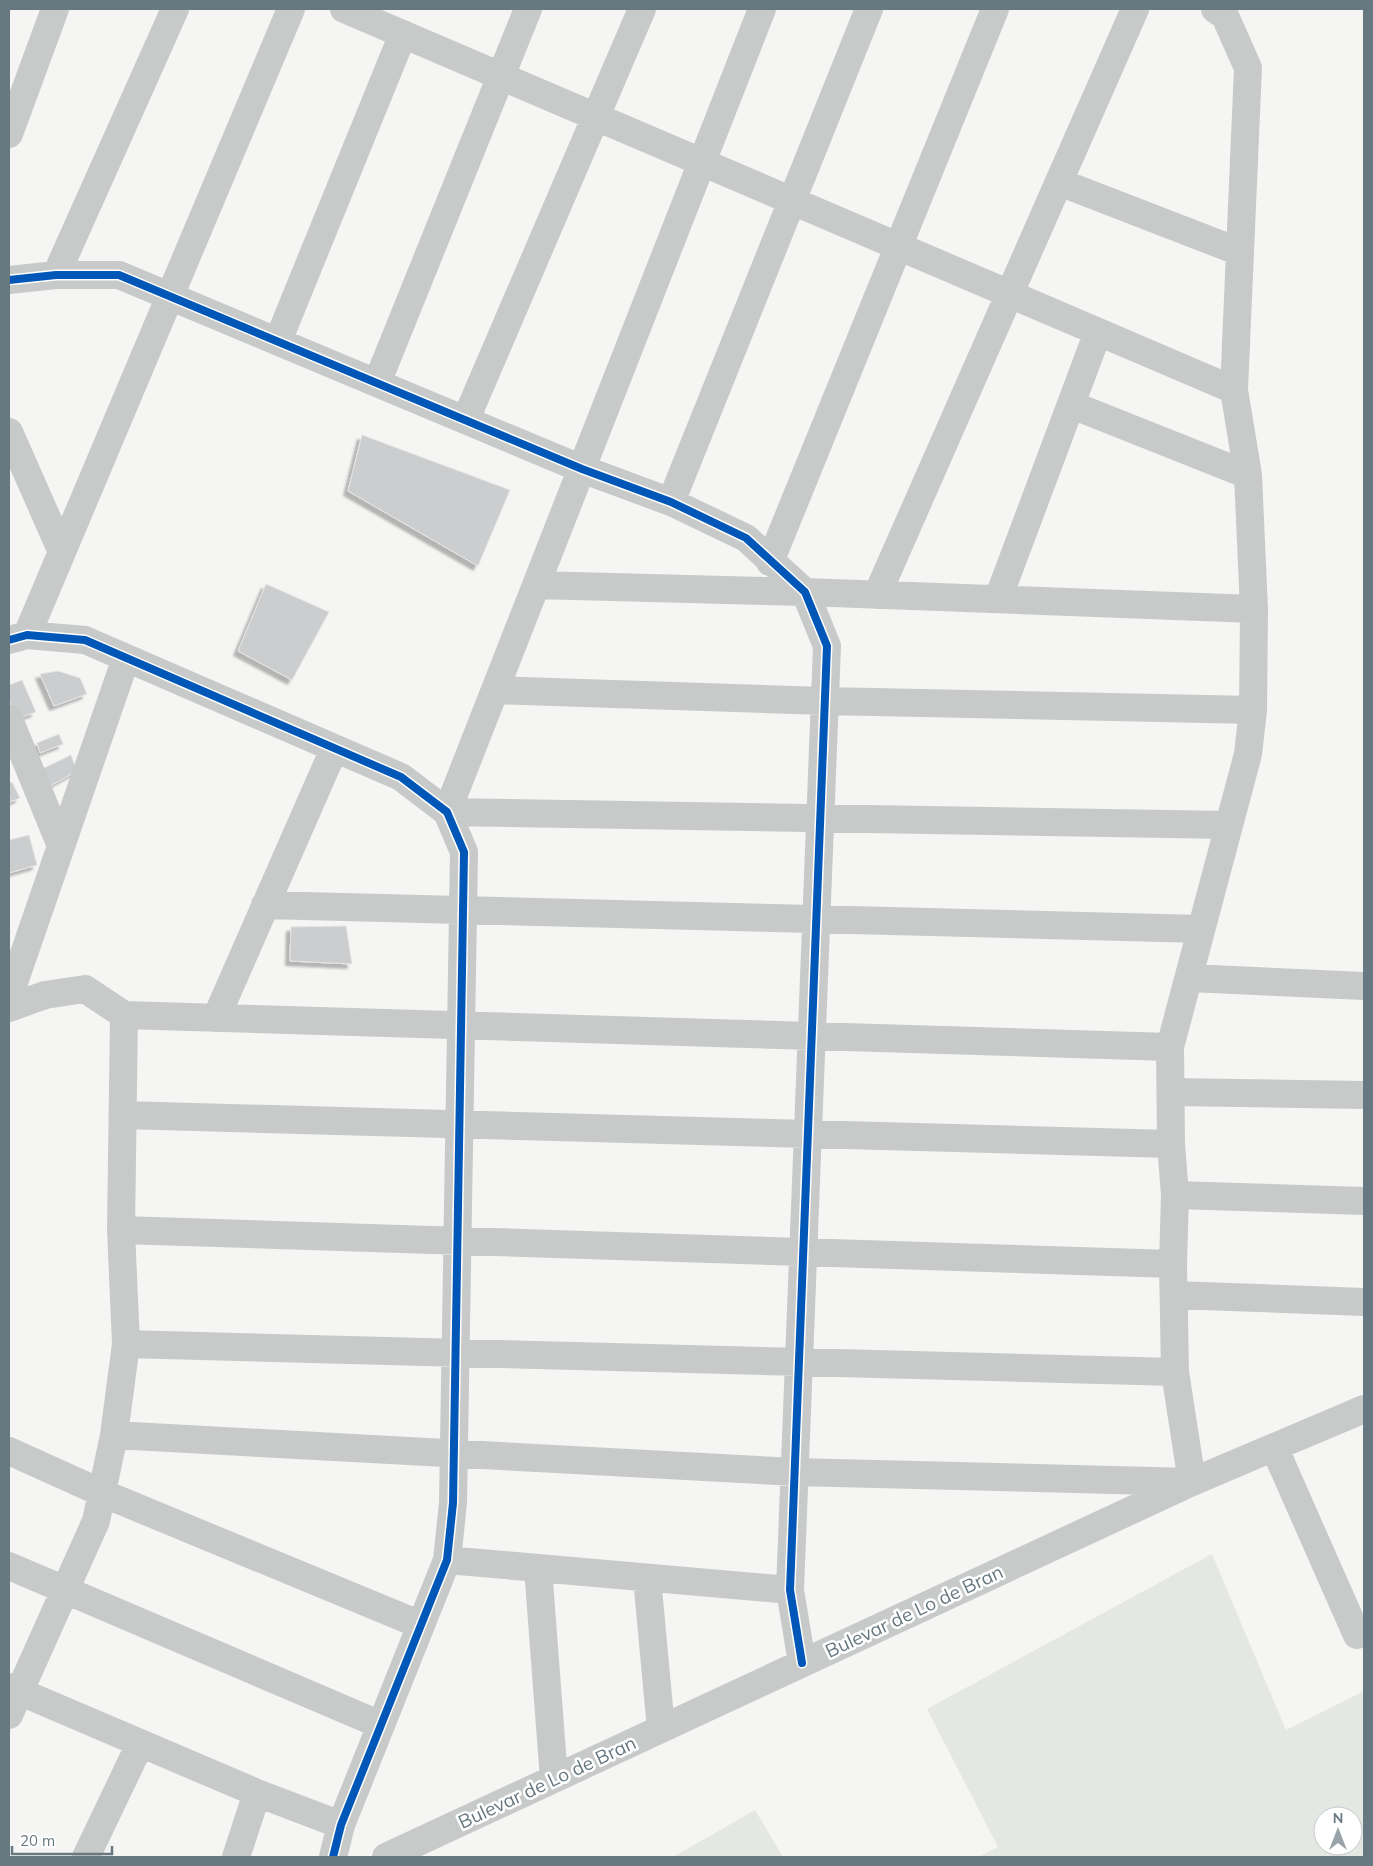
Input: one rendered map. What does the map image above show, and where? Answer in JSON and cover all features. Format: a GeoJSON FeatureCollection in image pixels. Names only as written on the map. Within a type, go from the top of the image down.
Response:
{"type":"FeatureCollection","features":[{"type":"Feature","properties":{"kind":"street"},"geometry":{"type":"LineString","coordinates":[[12,111],[55,9]]}},
{"type":"Feature","properties":{"kind":"street"},"geometry":{"type":"LineString","coordinates":[[56,275],[175,9]]}},
{"type":"Feature","properties":{"kind":"street"},"geometry":{"type":"LineString","coordinates":[[291,9],[62,552],[18,637],[85,640],[401,777],[447,812],[464,852],[453,1503],[447,1560],[340,1825],[333,1857]]}},
{"type":"Feature","properties":{"kind":"street"},"geometry":{"type":"LineString","coordinates":[[344,9],[1234,390]]}},
{"type":"Feature","properties":{"kind":"street"},"geometry":{"type":"LineString","coordinates":[[378,383],[528,9]]}},
{"type":"Feature","properties":{"kind":"street"},"geometry":{"type":"LineString","coordinates":[[466,420],[642,9]]}},
{"type":"Feature","properties":{"kind":"street"},"geometry":{"type":"LineString","coordinates":[[447,812],[762,9]]}},
{"type":"Feature","properties":{"kind":"street"},"geometry":{"type":"LineString","coordinates":[[671,502],[870,9]]}},
{"type":"Feature","properties":{"kind":"street"},"geometry":{"type":"LineString","coordinates":[[770,562],[995,9]]}},
{"type":"Feature","properties":{"kind":"street"},"geometry":{"type":"LineString","coordinates":[[877,595],[1135,9]]}},
{"type":"Feature","properties":{"kind":"street"},"geometry":{"type":"LineString","coordinates":[[114,1435],[795,1472],[1192,1482],[1175,1372],[1173,1264],[1175,1195],[1171,1144],[1170,1047],[1248,754],[1253,710],[1254,610],[1248,475],[1234,390],[1248,68],[1225,16],[1215,9]]}},
{"type":"Feature","properties":{"kind":"street"},"geometry":{"type":"LineString","coordinates":[[278,341],[403,34]]}},
{"type":"Feature","properties":{"kind":"street"},"geometry":{"type":"LineString","coordinates":[[1059,182],[1240,252]]}},
{"type":"Feature","properties":{"kind":"street"},"geometry":{"type":"LineString","coordinates":[[9,280],[56,275],[119,275],[582,468],[671,502],[746,538],[770,562],[805,592],[827,646],[790,1590],[802,1663]]}},
{"type":"Feature","properties":{"kind":"street"},"geometry":{"type":"LineString","coordinates":[[998,599],[1098,332]]}},
{"type":"Feature","properties":{"kind":"street"},"geometry":{"type":"LineString","coordinates":[[1072,405],[1248,475]]}},
{"type":"Feature","properties":{"kind":"street"},"geometry":{"type":"LineString","coordinates":[[9,432],[62,552]]}},
{"type":"Feature","properties":{"kind":"street"},"geometry":{"type":"LineString","coordinates":[[536,585],[805,592],[1254,610]]}},
{"type":"Feature","properties":{"kind":"street"},"geometry":{"type":"LineString","coordinates":[[9,997],[126,658]]}},
{"type":"Feature","properties":{"kind":"street"},"geometry":{"type":"LineString","coordinates":[[495,690],[825,701],[1253,710]]}},
{"type":"Feature","properties":{"kind":"street"},"geometry":{"type":"LineString","coordinates":[[9,719],[61,846]]}},
{"type":"Feature","properties":{"kind":"street"},"geometry":{"type":"LineString","coordinates":[[216,1018],[334,749]]}},
{"type":"Feature","properties":{"kind":"street"},"geometry":{"type":"LineString","coordinates":[[447,812],[1229,825]]}},
{"type":"Feature","properties":{"kind":"street"},"geometry":{"type":"LineString","coordinates":[[266,905],[1201,929]]}},
{"type":"Feature","properties":{"kind":"street"},"geometry":{"type":"LineString","coordinates":[[1188,978],[1364,986]]}},
{"type":"Feature","properties":{"kind":"street"},"geometry":{"type":"LineString","coordinates":[[9,1008],[45,995],[85,989],[124,1015],[1170,1047]]}},
{"type":"Feature","properties":{"kind":"street"},"geometry":{"type":"LineString","coordinates":[[124,1015],[121,1230],[126,1344],[114,1435],[96,1521],[66,1589],[12,1698],[140,1744],[340,1825]]}},
{"type":"Feature","properties":{"kind":"street"},"geometry":{"type":"LineString","coordinates":[[1171,1092],[1364,1096]]}},
{"type":"Feature","properties":{"kind":"street"},"geometry":{"type":"LineString","coordinates":[[123,1115],[1171,1144]]}},
{"type":"Feature","properties":{"kind":"street"},"geometry":{"type":"LineString","coordinates":[[1175,1195],[1364,1201]]}},
{"type":"Feature","properties":{"kind":"street"},"geometry":{"type":"LineString","coordinates":[[121,1230],[1173,1264]]}},
{"type":"Feature","properties":{"kind":"street"},"geometry":{"type":"LineString","coordinates":[[1174,1295],[1364,1302]]}},
{"type":"Feature","properties":{"kind":"street"},"geometry":{"type":"LineString","coordinates":[[126,1344],[1175,1372]]}},
{"type":"Feature","properties":{"kind":"street","name":"Bulevar de Lo de Bran"},"geometry":{"type":"LineString","coordinates":[[386,1857],[1192,1482],[1364,1409]]}},
{"type":"Feature","properties":{"kind":"street"},"geometry":{"type":"LineString","coordinates":[[1274,1446],[1357,1635]]}},
{"type":"Feature","properties":{"kind":"street"},"geometry":{"type":"LineString","coordinates":[[9,1451],[102,1493],[421,1626]]}},
{"type":"Feature","properties":{"kind":"street"},"geometry":{"type":"LineString","coordinates":[[447,1560],[790,1590]]}},
{"type":"Feature","properties":{"kind":"street"},"geometry":{"type":"LineString","coordinates":[[9,1566],[381,1725]]}},
{"type":"Feature","properties":{"kind":"street"},"geometry":{"type":"LineString","coordinates":[[538,1568],[554,1779]]}},
{"type":"Feature","properties":{"kind":"street"},"geometry":{"type":"LineString","coordinates":[[647,1578],[660,1729]]}},
{"type":"Feature","properties":{"kind":"street"},"geometry":{"type":"LineString","coordinates":[[86,1857],[140,1744]]}},
{"type":"Feature","properties":{"kind":"street"},"geometry":{"type":"LineString","coordinates":[[236,1857],[257,1793]]}},
{"type":"Feature","properties":{"kind":"shaded area"},"geometry":{"type":"Polygon","coordinates":[[[1212,1554],[1286,1730],[1364,1691],[1364,1857],[978,1857],[998,1847],[927,1709],[1212,1554]]]}},
{"type":"Feature","properties":{"kind":"shaded area"},"geometry":{"type":"Polygon","coordinates":[[[755,1810],[783,1857],[673,1857],[755,1810]]]}},
{"type":"Feature","properties":{"kind":"building"},"geometry":{"type":"Polygon","coordinates":[[[362,435],[510,490],[478,566],[348,491],[362,435]]]}},
{"type":"Feature","properties":{"kind":"building"},"geometry":{"type":"Polygon","coordinates":[[[266,584],[329,612],[292,680],[238,651],[266,584]]]}},
{"type":"Feature","properties":{"kind":"building"},"geometry":{"type":"Polygon","coordinates":[[[58,671],[80,678],[87,694],[54,706],[40,674],[58,671]]]}},
{"type":"Feature","properties":{"kind":"building"},"geometry":{"type":"Polygon","coordinates":[[[22,680],[36,712],[16,719],[9,699],[9,685],[22,680]]]}},
{"type":"Feature","properties":{"kind":"building"},"geometry":{"type":"Polygon","coordinates":[[[59,734],[63,744],[40,753],[37,743],[59,734]]]}},
{"type":"Feature","properties":{"kind":"building"},"geometry":{"type":"Polygon","coordinates":[[[71,755],[77,771],[50,786],[42,769],[71,755]]]}},
{"type":"Feature","properties":{"kind":"building"},"geometry":{"type":"Polygon","coordinates":[[[12,782],[20,798],[10,802],[9,783],[12,782]]]}},
{"type":"Feature","properties":{"kind":"building"},"geometry":{"type":"Polygon","coordinates":[[[29,835],[37,865],[9,873],[9,840],[29,835]]]}},
{"type":"Feature","properties":{"kind":"building"},"geometry":{"type":"Polygon","coordinates":[[[346,926],[352,964],[290,961],[291,927],[346,926]]]}},
{"type":"Feature","properties":{"kind":"cycle path"},"geometry":{"type":"LineString","coordinates":[[9,280],[56,275],[119,275],[582,469],[671,502],[746,538],[805,592],[827,646],[790,1590],[802,1663]]}},
{"type":"Feature","properties":{"kind":"cycle path"},"geometry":{"type":"LineString","coordinates":[[9,640],[27,635],[85,640],[401,777],[447,812],[464,852],[453,1503],[447,1560],[341,1825],[333,1857]]}}]}
